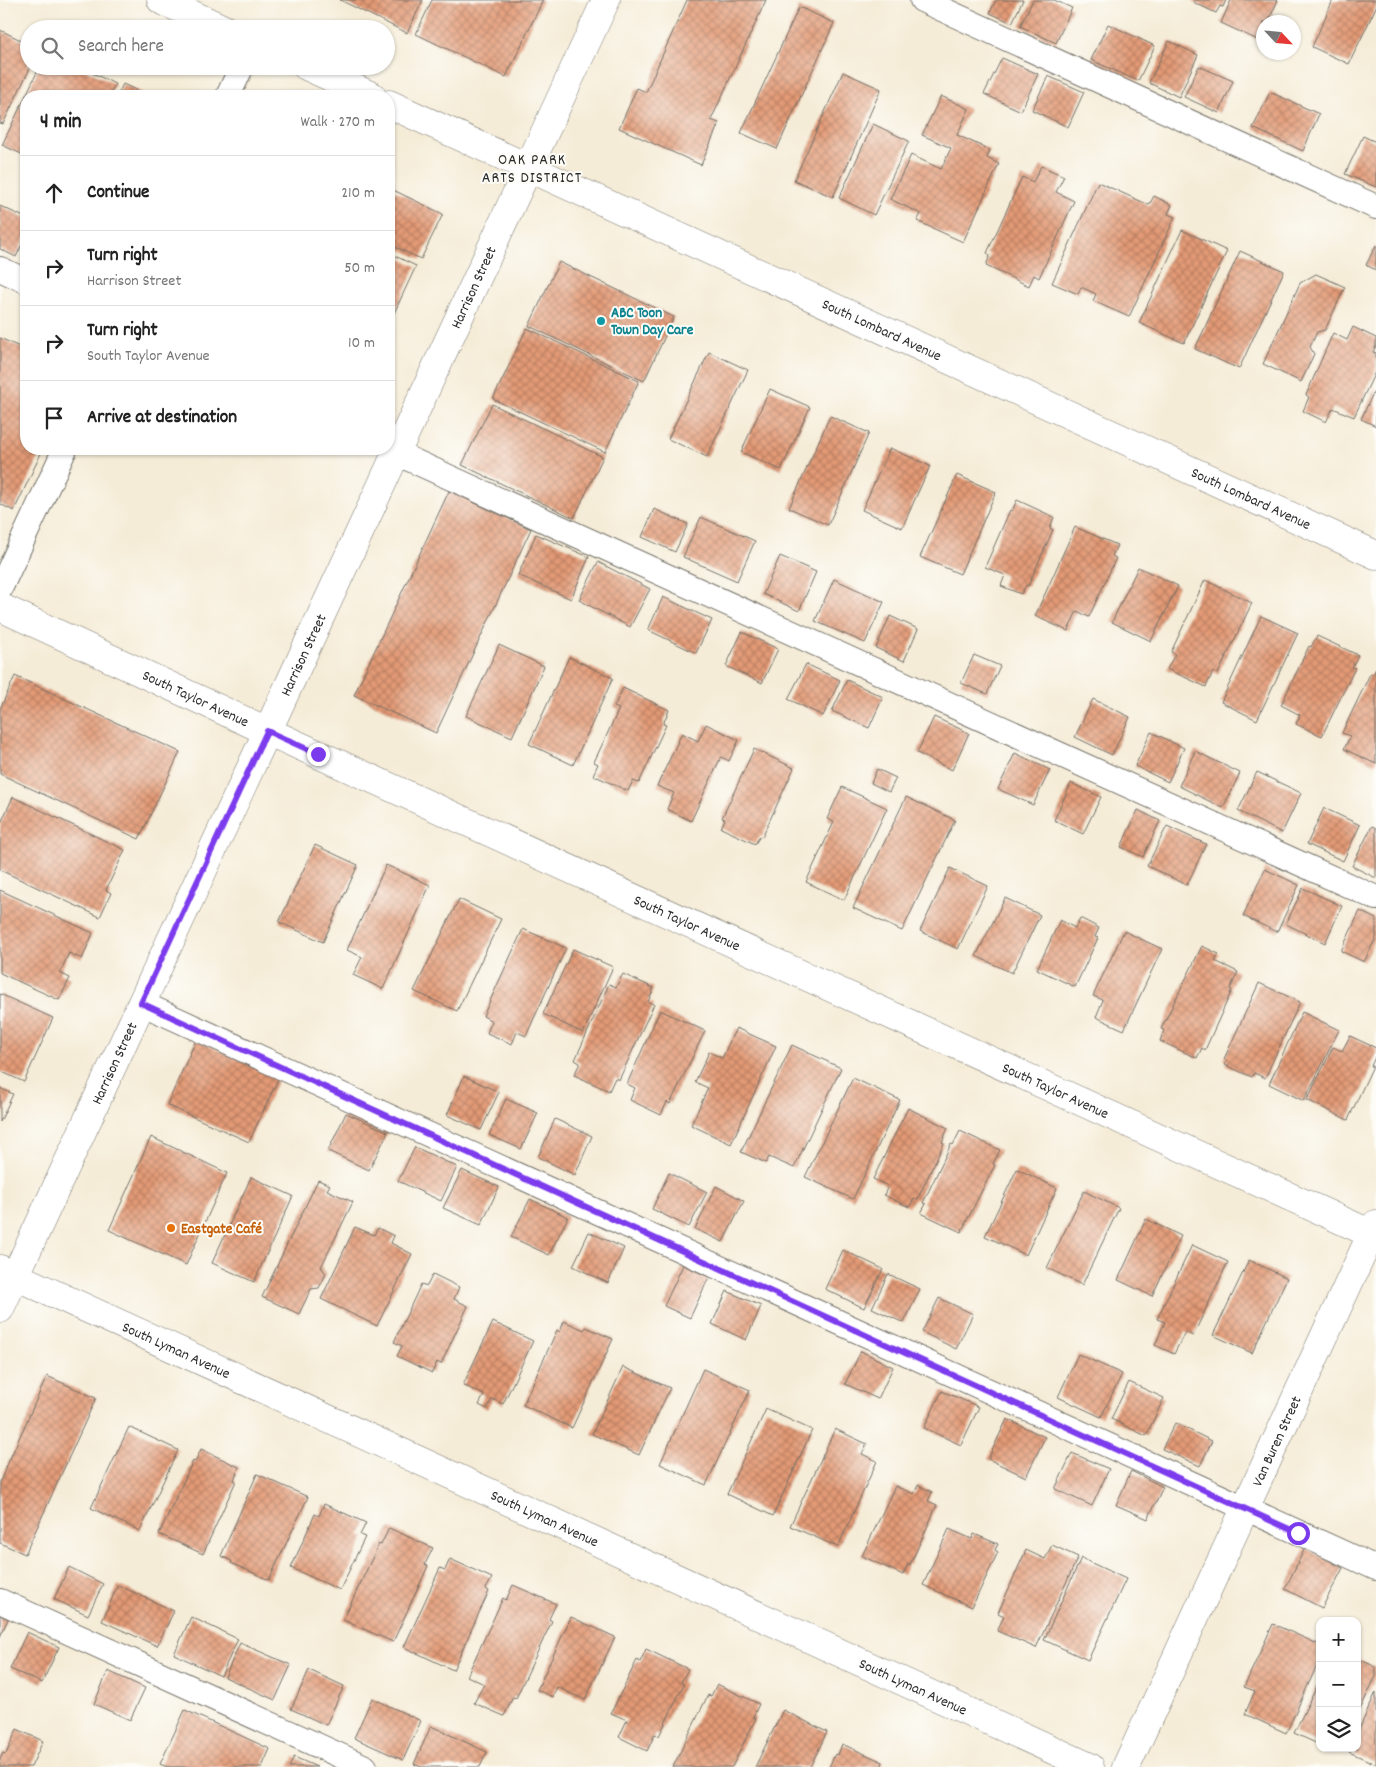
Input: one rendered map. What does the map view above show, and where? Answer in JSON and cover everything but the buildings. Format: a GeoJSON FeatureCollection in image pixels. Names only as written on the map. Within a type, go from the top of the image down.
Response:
{"type":"FeatureCollection","features":[{"type":"Feature","properties":{"kind":"street"},"geometry":{"type":"LineString","coordinates":[[161,0],[204,20]]}},
{"type":"Feature","properties":{"kind":"street","name":"Harrison Street"},"geometry":{"type":"LineString","coordinates":[[0,1309],[8,1272],[141,1003],[606,0]]}},
{"type":"Feature","properties":{"kind":"street"},"geometry":{"type":"LineString","coordinates":[[326,75],[359,90]]}},
{"type":"Feature","properties":{"kind":"street","name":"South Lombard Avenue"},"geometry":{"type":"LineString","coordinates":[[395,107],[1376,555]]}},
{"type":"Feature","properties":{"kind":"street","name":"South Taylor Avenue"},"geometry":{"type":"LineString","coordinates":[[0,607],[267,731],[1375,1231]]}},
{"type":"Feature","properties":{"kind":"street","name":"Van Buren Street"},"geometry":{"type":"LineString","coordinates":[[1126,1767],[1375,1231]]}},
{"type":"Feature","properties":{"kind":"street","name":"South Lyman Avenue"},"geometry":{"type":"LineString","coordinates":[[8,1272],[1090,1767]]}},
{"type":"Feature","properties":{"kind":"lane"},"geometry":{"type":"LineString","coordinates":[[922,0],[1376,206]]}},
{"type":"Feature","properties":{"kind":"lane"},"geometry":{"type":"LineString","coordinates":[[231,90],[238,75]]}},
{"type":"Feature","properties":{"kind":"lane"},"geometry":{"type":"LineString","coordinates":[[0,270],[20,278]]}},
{"type":"Feature","properties":{"kind":"lane"},"geometry":{"type":"LineString","coordinates":[[396,453],[1376,898]]}},
{"type":"Feature","properties":{"kind":"lane"},"geometry":{"type":"LineString","coordinates":[[0,590],[62,455]]}},
{"type":"Feature","properties":{"kind":"lane"},"geometry":{"type":"LineString","coordinates":[[141,1003],[1376,1568]]}},
{"type":"Feature","properties":{"kind":"lane"},"geometry":{"type":"LineString","coordinates":[[0,1601],[365,1767]]}},
{"type":"Feature","properties":{"kind":"place","name":"ABC Toon Town Day Care"},"geometry":{"type":"Point","coordinates":[601,321]}},
{"type":"Feature","properties":{"kind":"place","name":"Eastgate Café"},"geometry":{"type":"Point","coordinates":[171,1228]}},
{"type":"Feature","properties":{"kind":"district","name":"OAK PARK ARTS DISTRICT"},"geometry":{"type":"Point","coordinates":[532,167]}},
{"type":"Feature","properties":{"kind":"route"},"geometry":{"type":"LineString","coordinates":[[318,754],[267,731],[141,1003],[1298,1533]]}}]}
